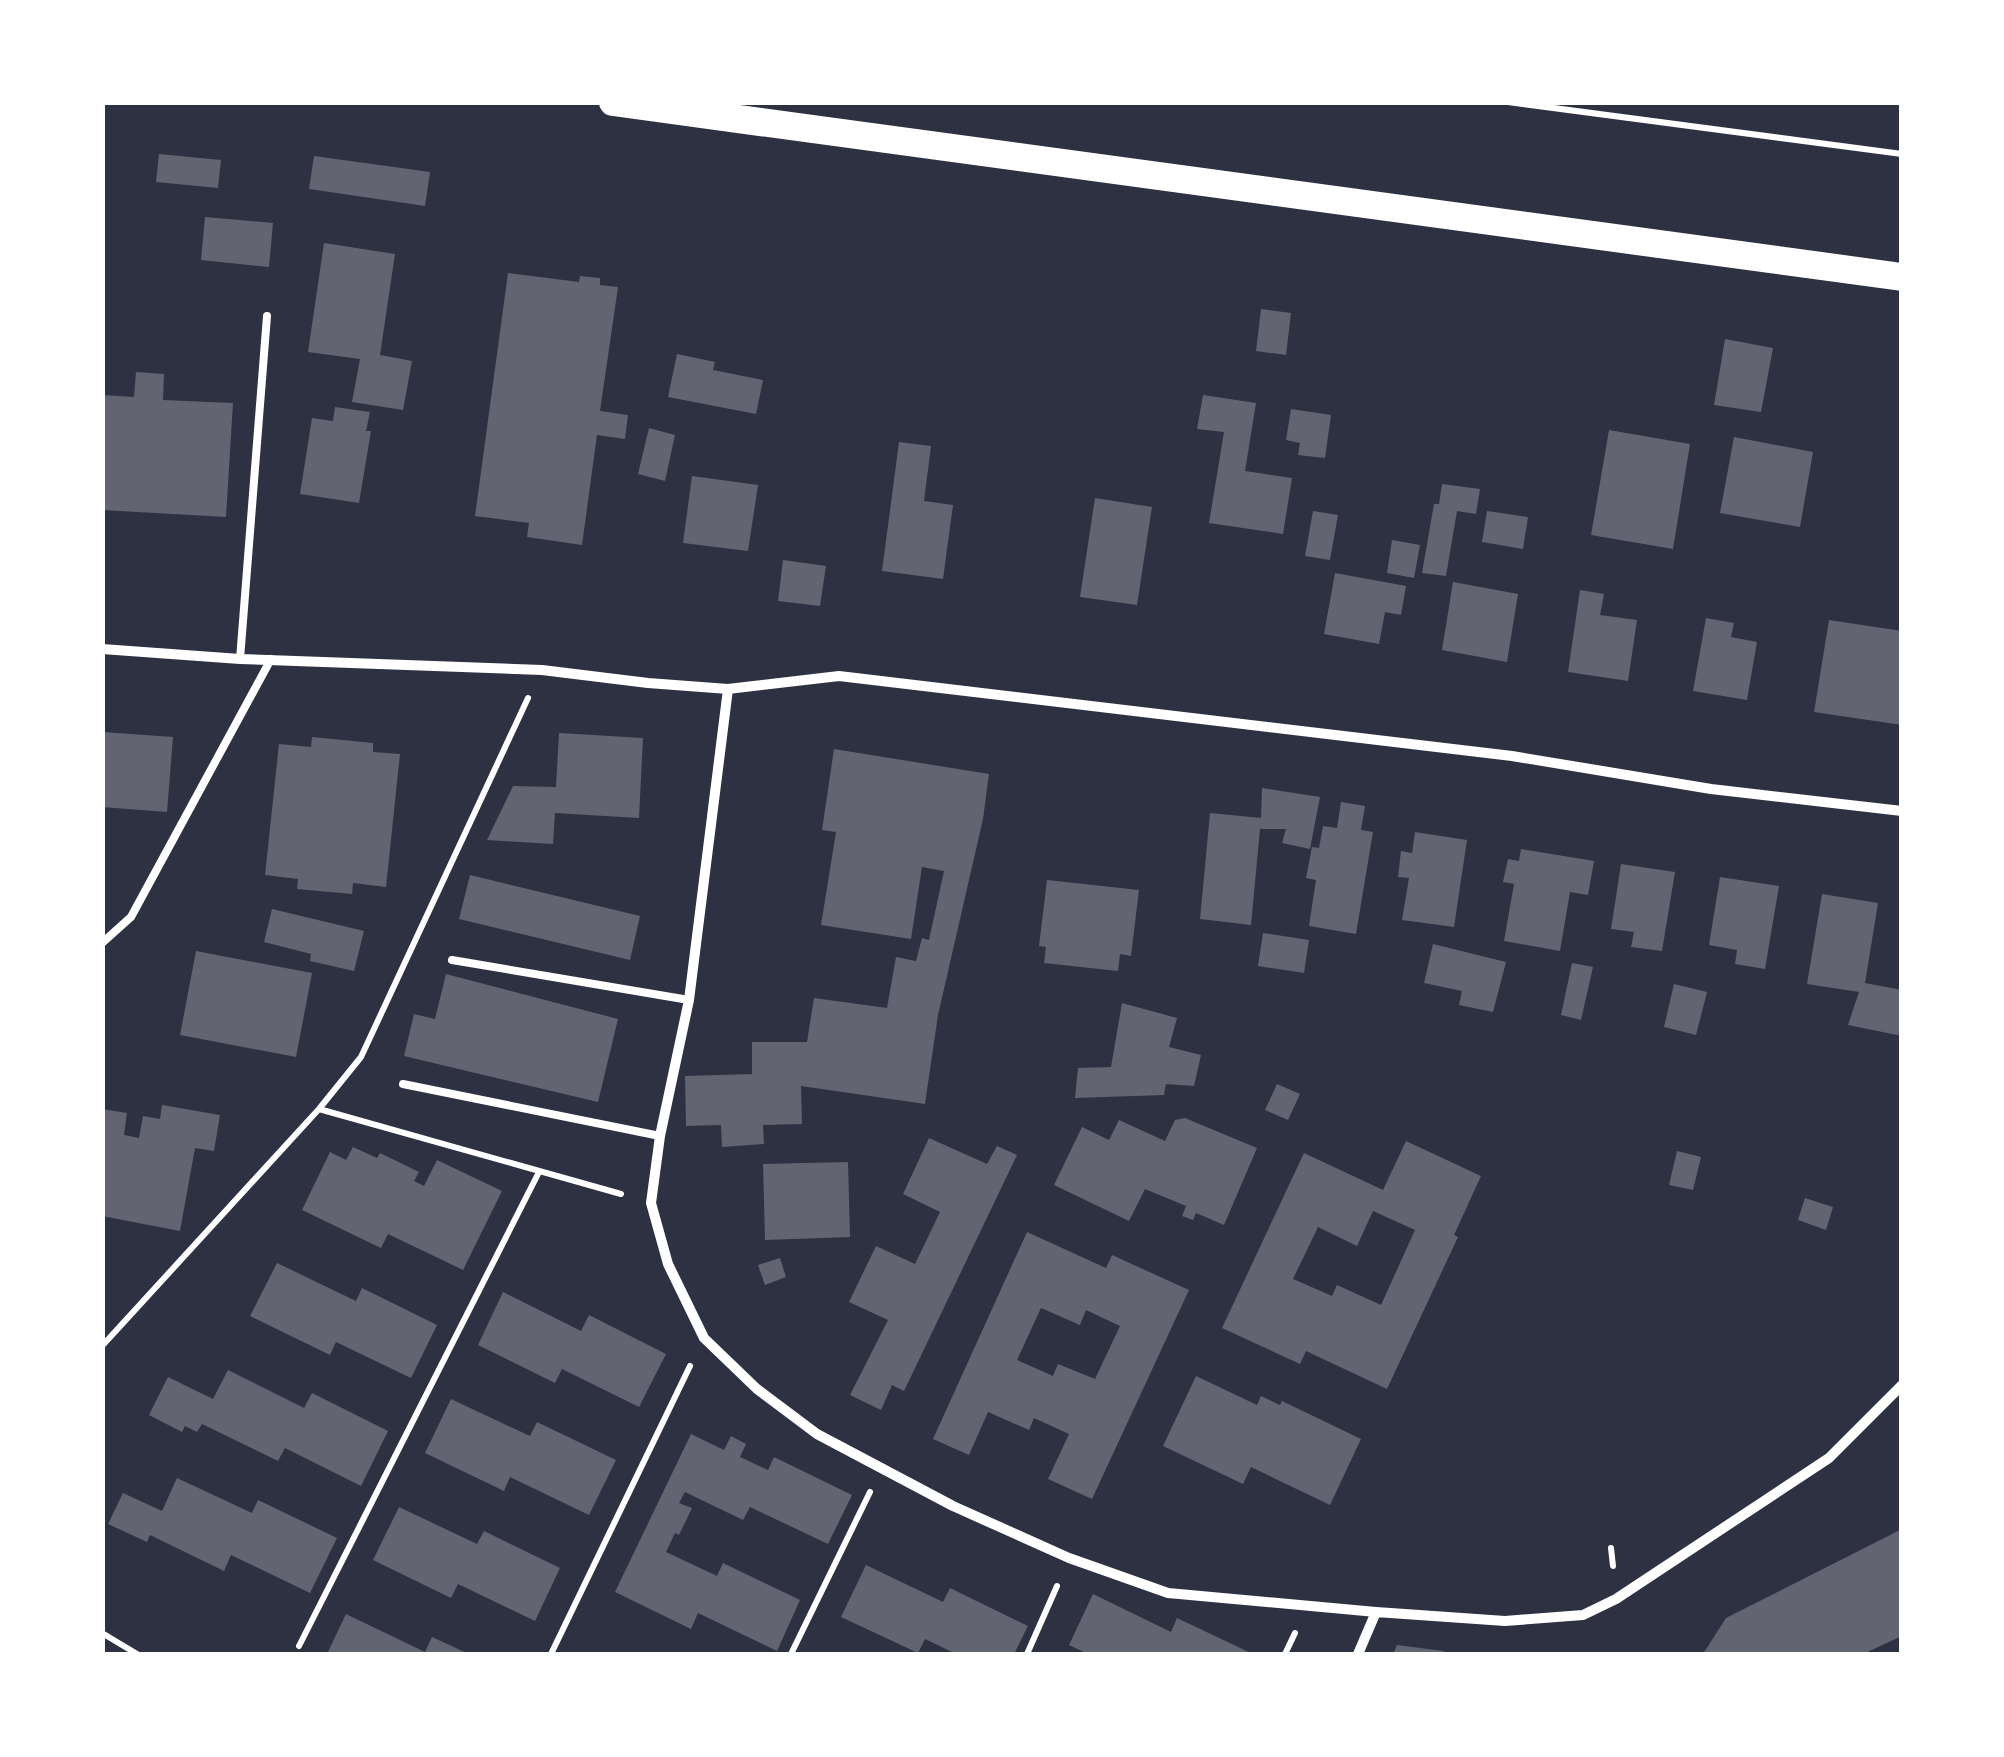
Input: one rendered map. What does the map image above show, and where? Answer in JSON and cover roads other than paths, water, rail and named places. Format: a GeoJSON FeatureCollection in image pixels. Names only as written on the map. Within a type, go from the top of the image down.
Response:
{"type":"FeatureCollection","features":[{"type":"Feature","properties":{"kind":"highway"},"geometry":{"type":"LineString","coordinates":[[614,102],[1902,277]]}},
{"type":"Feature","properties":{"kind":"street"},"geometry":{"type":"LineString","coordinates":[[102,650],[542,670],[728,689],[839,676],[1512,756],[1712,790],[1902,811]]}},
{"type":"Feature","properties":{"kind":"street"},"geometry":{"type":"LineString","coordinates":[[728,689],[689,1000],[660,1136],[651,1203],[668,1264],[704,1338],[757,1389],[818,1434],[953,1506],[1069,1558],[1168,1592],[1505,1620],[1583,1615],[1616,1599],[1829,1458],[1902,1385]]}},
{"type":"Feature","properties":{"kind":"street"},"geometry":{"type":"LineString","coordinates":[[1358,1654],[1376,1612]]}},
{"type":"Feature","properties":{"kind":"lane"},"geometry":{"type":"LineString","coordinates":[[240,658],[268,316]]}},
{"type":"Feature","properties":{"kind":"lane"},"geometry":{"type":"LineString","coordinates":[[102,943],[132,916],[271,659]]}},
{"type":"Feature","properties":{"kind":"lane"},"geometry":{"type":"LineString","coordinates":[[452,960],[689,1000]]}},
{"type":"Feature","properties":{"kind":"lane"},"geometry":{"type":"LineString","coordinates":[[403,1084],[660,1136]]}}]}
